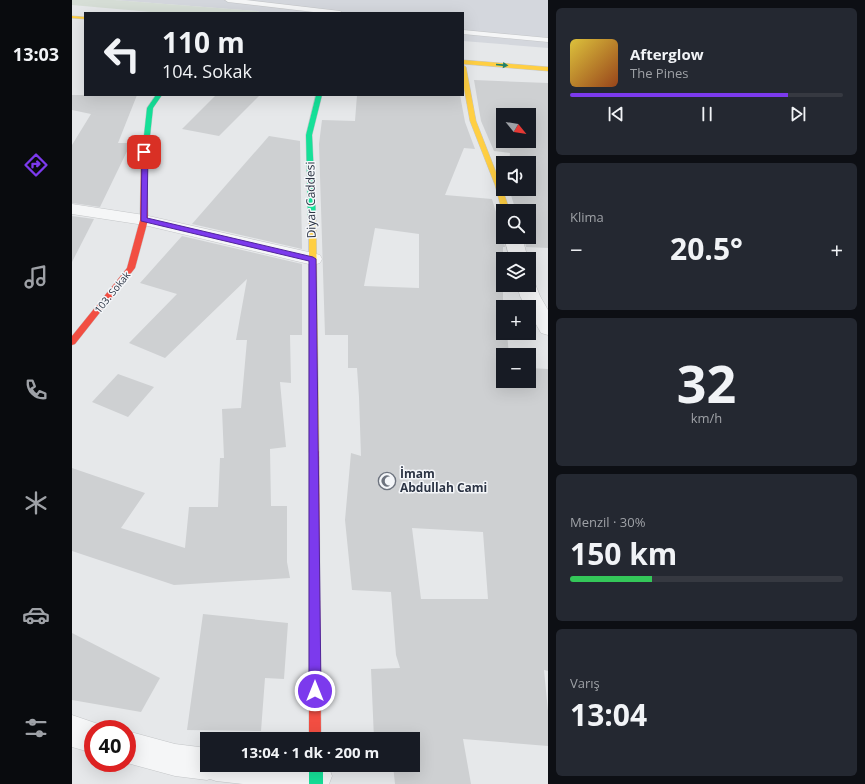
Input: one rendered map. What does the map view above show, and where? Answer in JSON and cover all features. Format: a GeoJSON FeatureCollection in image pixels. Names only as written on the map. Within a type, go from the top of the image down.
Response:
{"type":"FeatureCollection","features":[{"type":"Feature","properties":{"kind":"street"},"geometry":{"type":"LineString","coordinates":[[72,17],[84,18]]}},
{"type":"Feature","properties":{"kind":"street"},"geometry":{"type":"LineString","coordinates":[[464,62],[548,70]]}},
{"type":"Feature","properties":{"kind":"street"},"geometry":{"type":"LineString","coordinates":[[464,72],[473,122],[504,204]]}},
{"type":"Feature","properties":{"kind":"street","name":"103. Sokak"},"geometry":{"type":"LineString","coordinates":[[72,342],[132,268],[144,220],[144,152],[150,108],[158,96]]}},
{"type":"Feature","properties":{"kind":"street","name":"Diyar Caddesi"},"geometry":{"type":"LineString","coordinates":[[315,732],[313,259],[309,135],[319,96]]}},
{"type":"Feature","properties":{"kind":"street"},"geometry":{"type":"LineString","coordinates":[[72,209],[144,220],[313,259]]}},
{"type":"Feature","properties":{"kind":"street"},"geometry":{"type":"LineString","coordinates":[[529,292],[548,328]]}},
{"type":"Feature","properties":{"kind":"street"},"geometry":{"type":"LineString","coordinates":[[72,731],[84,734]]}},
{"type":"Feature","properties":{"kind":"street"},"geometry":{"type":"LineString","coordinates":[[136,749],[175,760],[200,763]]}},
{"type":"Feature","properties":{"kind":"street"},"geometry":{"type":"LineString","coordinates":[[286,772],[316,775]]}},
{"type":"Feature","properties":{"kind":"lane"},"geometry":{"type":"LineString","coordinates":[[228,0],[331,12]]}},
{"type":"Feature","properties":{"kind":"lane"},"geometry":{"type":"LineString","coordinates":[[464,32],[548,40]]}},
{"type":"Feature","properties":{"kind":"shaded area"},"geometry":{"type":"Polygon","coordinates":[[[72,0],[114,0],[259,12],[151,12],[72,5],[72,0]]]}},
{"type":"Feature","properties":{"kind":"shaded area"},"geometry":{"type":"Polygon","coordinates":[[[114,0],[548,0],[548,48],[464,41],[464,12],[257,11],[114,0]]]}},
{"type":"Feature","properties":{"kind":"building"},"geometry":{"type":"Polygon","coordinates":[[[474,80],[548,83],[548,248],[526,247],[525,244],[536,244],[536,204],[514,204],[511,196],[536,196],[536,156],[510,156],[510,153],[494,151],[481,121],[474,80]]]}},
{"type":"Feature","properties":{"kind":"building"},"geometry":{"type":"Polygon","coordinates":[[[72,95],[137,96],[118,143],[131,143],[100,207],[72,203],[72,145],[91,114],[72,110],[72,95]]]}},
{"type":"Feature","properties":{"kind":"building"},"geometry":{"type":"Polygon","coordinates":[[[215,96],[259,96],[219,136],[182,129],[215,96]]]}},
{"type":"Feature","properties":{"kind":"building"},"geometry":{"type":"Polygon","coordinates":[[[357,96],[460,96],[465,122],[475,149],[464,148],[445,195],[492,199],[496,212],[496,244],[504,244],[505,247],[503,247],[503,252],[496,252],[496,292],[503,292],[503,300],[496,300],[496,340],[508,340],[508,348],[496,348],[496,388],[536,388],[536,368],[548,369],[548,671],[544,670],[548,711],[548,746],[463,739],[471,784],[395,784],[394,772],[420,772],[420,732],[374,732],[371,669],[400,668],[396,655],[391,592],[352,590],[345,520],[351,453],[361,456],[357,368],[348,368],[348,335],[325,335],[319,144],[322,120],[355,121],[357,96]],[[375,228],[364,286],[419,288],[419,234],[375,228]],[[412,528],[421,599],[488,599],[483,532],[412,528]]]}},
{"type":"Feature","properties":{"kind":"building"},"geometry":{"type":"Polygon","coordinates":[[[269,136],[300,141],[302,249],[192,224],[269,136]]]}},
{"type":"Feature","properties":{"kind":"building"},"geometry":{"type":"Polygon","coordinates":[[[72,216],[94,219],[72,262],[72,216]]]}},
{"type":"Feature","properties":{"kind":"building"},"geometry":{"type":"Polygon","coordinates":[[[182,236],[302,264],[302,335],[290,335],[291,383],[280,382],[286,447],[270,449],[271,506],[287,506],[287,562],[290,578],[174,585],[72,551],[72,468],[145,493],[121,528],[185,548],[189,507],[218,507],[220,458],[224,458],[222,409],[241,408],[247,340],[236,340],[247,279],[165,358],[129,343],[177,294],[140,283],[182,236]]]}},
{"type":"Feature","properties":{"kind":"building"},"geometry":{"type":"Polygon","coordinates":[[[118,374],[154,387],[128,417],[92,402],[118,374]]]}},
{"type":"Feature","properties":{"kind":"building"},"geometry":{"type":"Polygon","coordinates":[[[203,614],[288,623],[284,679],[265,678],[261,731],[187,730],[203,614]]]}},
{"type":"Feature","properties":{"kind":"building"},"geometry":{"type":"Polygon","coordinates":[[[72,633],[160,678],[141,712],[72,700],[72,633]]]}},
{"type":"Feature","properties":{"kind":"traffic: fast"},"geometry":{"type":"LineString","coordinates":[[144,163],[150,108],[158,96]]}},
{"type":"Feature","properties":{"kind":"traffic: fast"},"geometry":{"type":"LineString","coordinates":[[312,220],[309,135],[319,96]]}},
{"type":"Feature","properties":{"kind":"traffic: fast"},"geometry":{"type":"LineString","coordinates":[[316,772],[316,784]]}},
{"type":"Feature","properties":{"kind":"traffic: slow"},"geometry":{"type":"LineString","coordinates":[[72,17],[84,18]]}},
{"type":"Feature","properties":{"kind":"traffic: slow"},"geometry":{"type":"LineString","coordinates":[[464,62],[548,69]]}},
{"type":"Feature","properties":{"kind":"traffic: slow"},"geometry":{"type":"LineString","coordinates":[[464,72],[473,121],[504,204]]}},
{"type":"Feature","properties":{"kind":"traffic: slow"},"geometry":{"type":"LineString","coordinates":[[312,220],[314,452]]}},
{"type":"Feature","properties":{"kind":"traffic: jam"},"geometry":{"type":"LineString","coordinates":[[72,342],[131,268],[144,220],[144,163]]}},
{"type":"Feature","properties":{"kind":"traffic: jam"},"geometry":{"type":"LineString","coordinates":[[314,452],[315,732]]}},
{"type":"Feature","properties":{"kind":"place","name":"İmam Abdullah Cami"},"geometry":{"type":"Point","coordinates":[387,481]}},
{"type":"Feature","properties":{"kind":"route"},"geometry":{"type":"LineString","coordinates":[[144,152],[144,220],[313,259],[315,691]]}}]}
